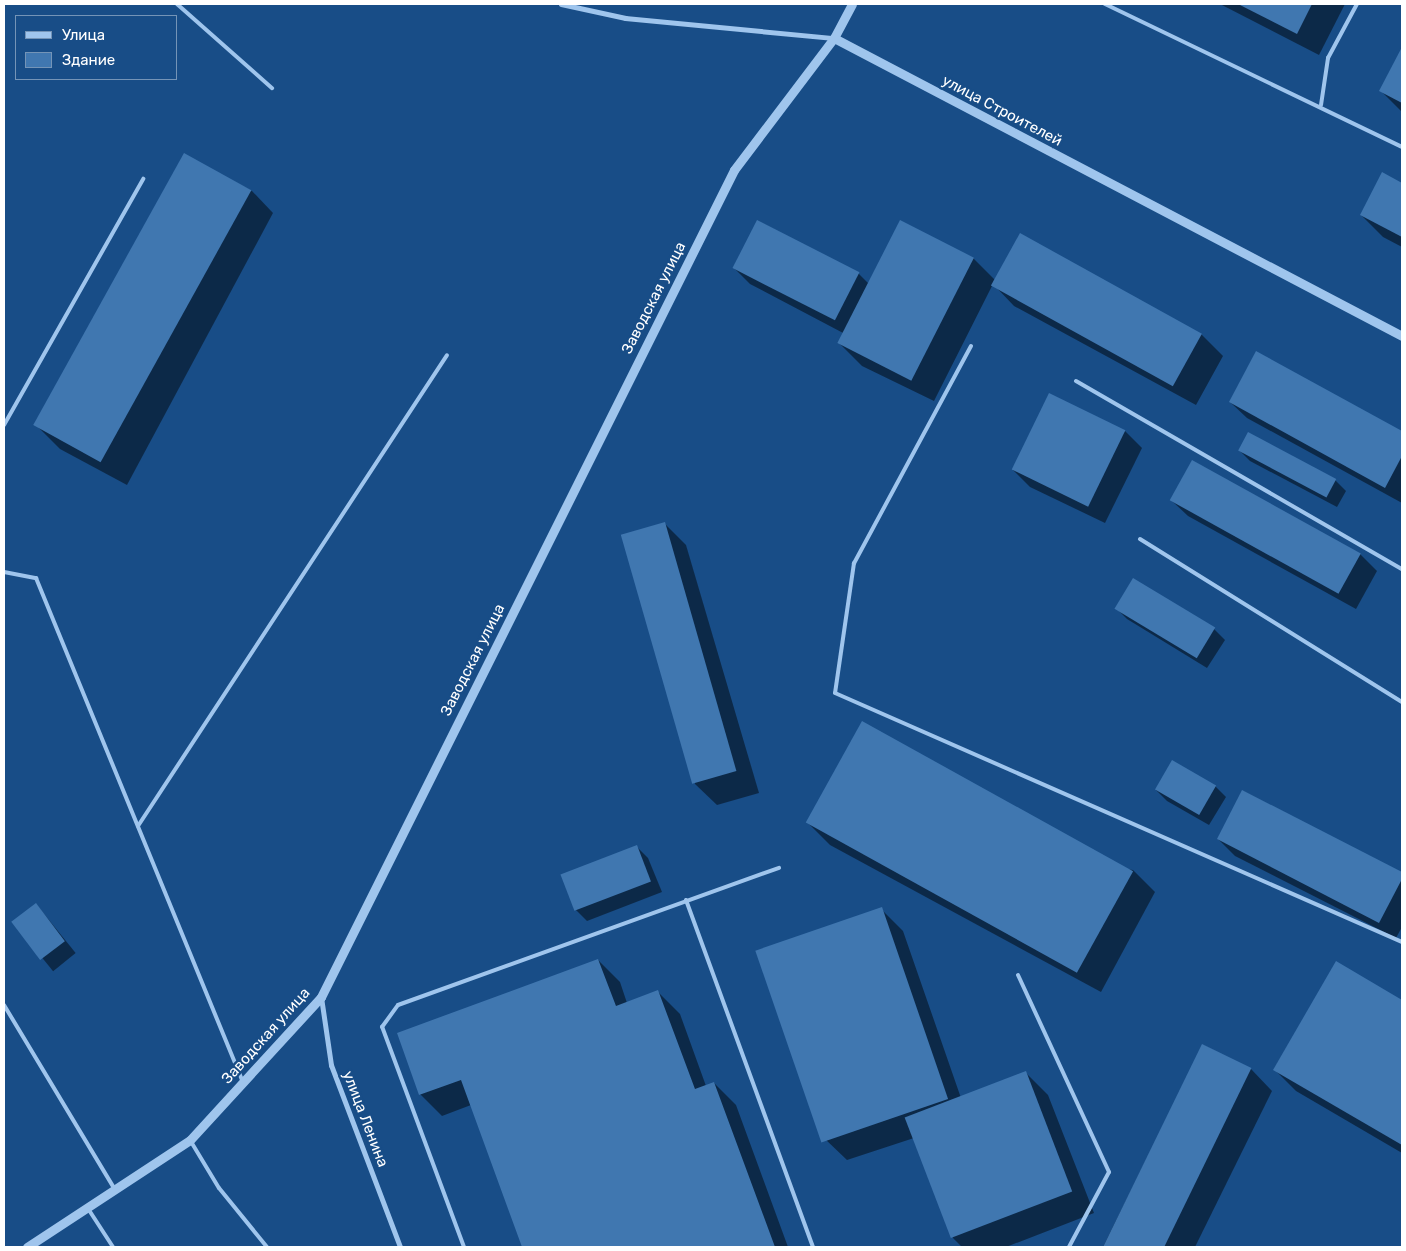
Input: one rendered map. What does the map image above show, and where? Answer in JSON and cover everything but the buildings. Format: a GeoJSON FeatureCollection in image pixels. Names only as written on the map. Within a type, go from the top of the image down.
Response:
{"type":"FeatureCollection","features":[{"type":"Feature","properties":{"kind":"street","name":"улица Строителей"},"geometry":{"type":"LineString","coordinates":[[561,4],[625,18],[834,38],[1402,336]]}},
{"type":"Feature","properties":{"kind":"street","name":"Заводская улица"},"geometry":{"type":"LineString","coordinates":[[27,1247],[190,1140],[321,997],[734,170],[834,38],[852,4]]}},
{"type":"Feature","properties":{"kind":"street","name":"улица Ленина"},"geometry":{"type":"LineString","coordinates":[[321,997],[331,1065],[400,1247]]}},
{"type":"Feature","properties":{"kind":"lane"},"geometry":{"type":"LineString","coordinates":[[177,4],[272,88]]}},
{"type":"Feature","properties":{"kind":"lane"},"geometry":{"type":"LineString","coordinates":[[1106,4],[1321,105],[1402,147]]}},
{"type":"Feature","properties":{"kind":"lane"},"geometry":{"type":"LineString","coordinates":[[1321,105],[1328,58],[1357,4]]}},
{"type":"Feature","properties":{"kind":"lane"},"geometry":{"type":"LineString","coordinates":[[4,425],[143,179]]}},
{"type":"Feature","properties":{"kind":"lane"},"geometry":{"type":"LineString","coordinates":[[971,346],[854,563],[835,693],[1402,942]]}},
{"type":"Feature","properties":{"kind":"lane"},"geometry":{"type":"LineString","coordinates":[[138,826],[447,355]]}},
{"type":"Feature","properties":{"kind":"lane"},"geometry":{"type":"LineString","coordinates":[[1076,381],[1402,569]]}},
{"type":"Feature","properties":{"kind":"lane"},"geometry":{"type":"LineString","coordinates":[[1140,539],[1402,702]]}},
{"type":"Feature","properties":{"kind":"lane"},"geometry":{"type":"LineString","coordinates":[[4,572],[36,578],[243,1082]]}},
{"type":"Feature","properties":{"kind":"lane"},"geometry":{"type":"LineString","coordinates":[[464,1247],[382,1027],[398,1005],[779,868]]}},
{"type":"Feature","properties":{"kind":"lane"},"geometry":{"type":"LineString","coordinates":[[686,900],[813,1247]]}},
{"type":"Feature","properties":{"kind":"lane"},"geometry":{"type":"LineString","coordinates":[[1018,975],[1109,1172],[1069,1247]]}},
{"type":"Feature","properties":{"kind":"lane"},"geometry":{"type":"LineString","coordinates":[[4,1006],[115,1190]]}},
{"type":"Feature","properties":{"kind":"lane"},"geometry":{"type":"LineString","coordinates":[[190,1140],[220,1188],[267,1247]]}},
{"type":"Feature","properties":{"kind":"lane"},"geometry":{"type":"LineString","coordinates":[[88,1208],[112,1247]]}}]}
